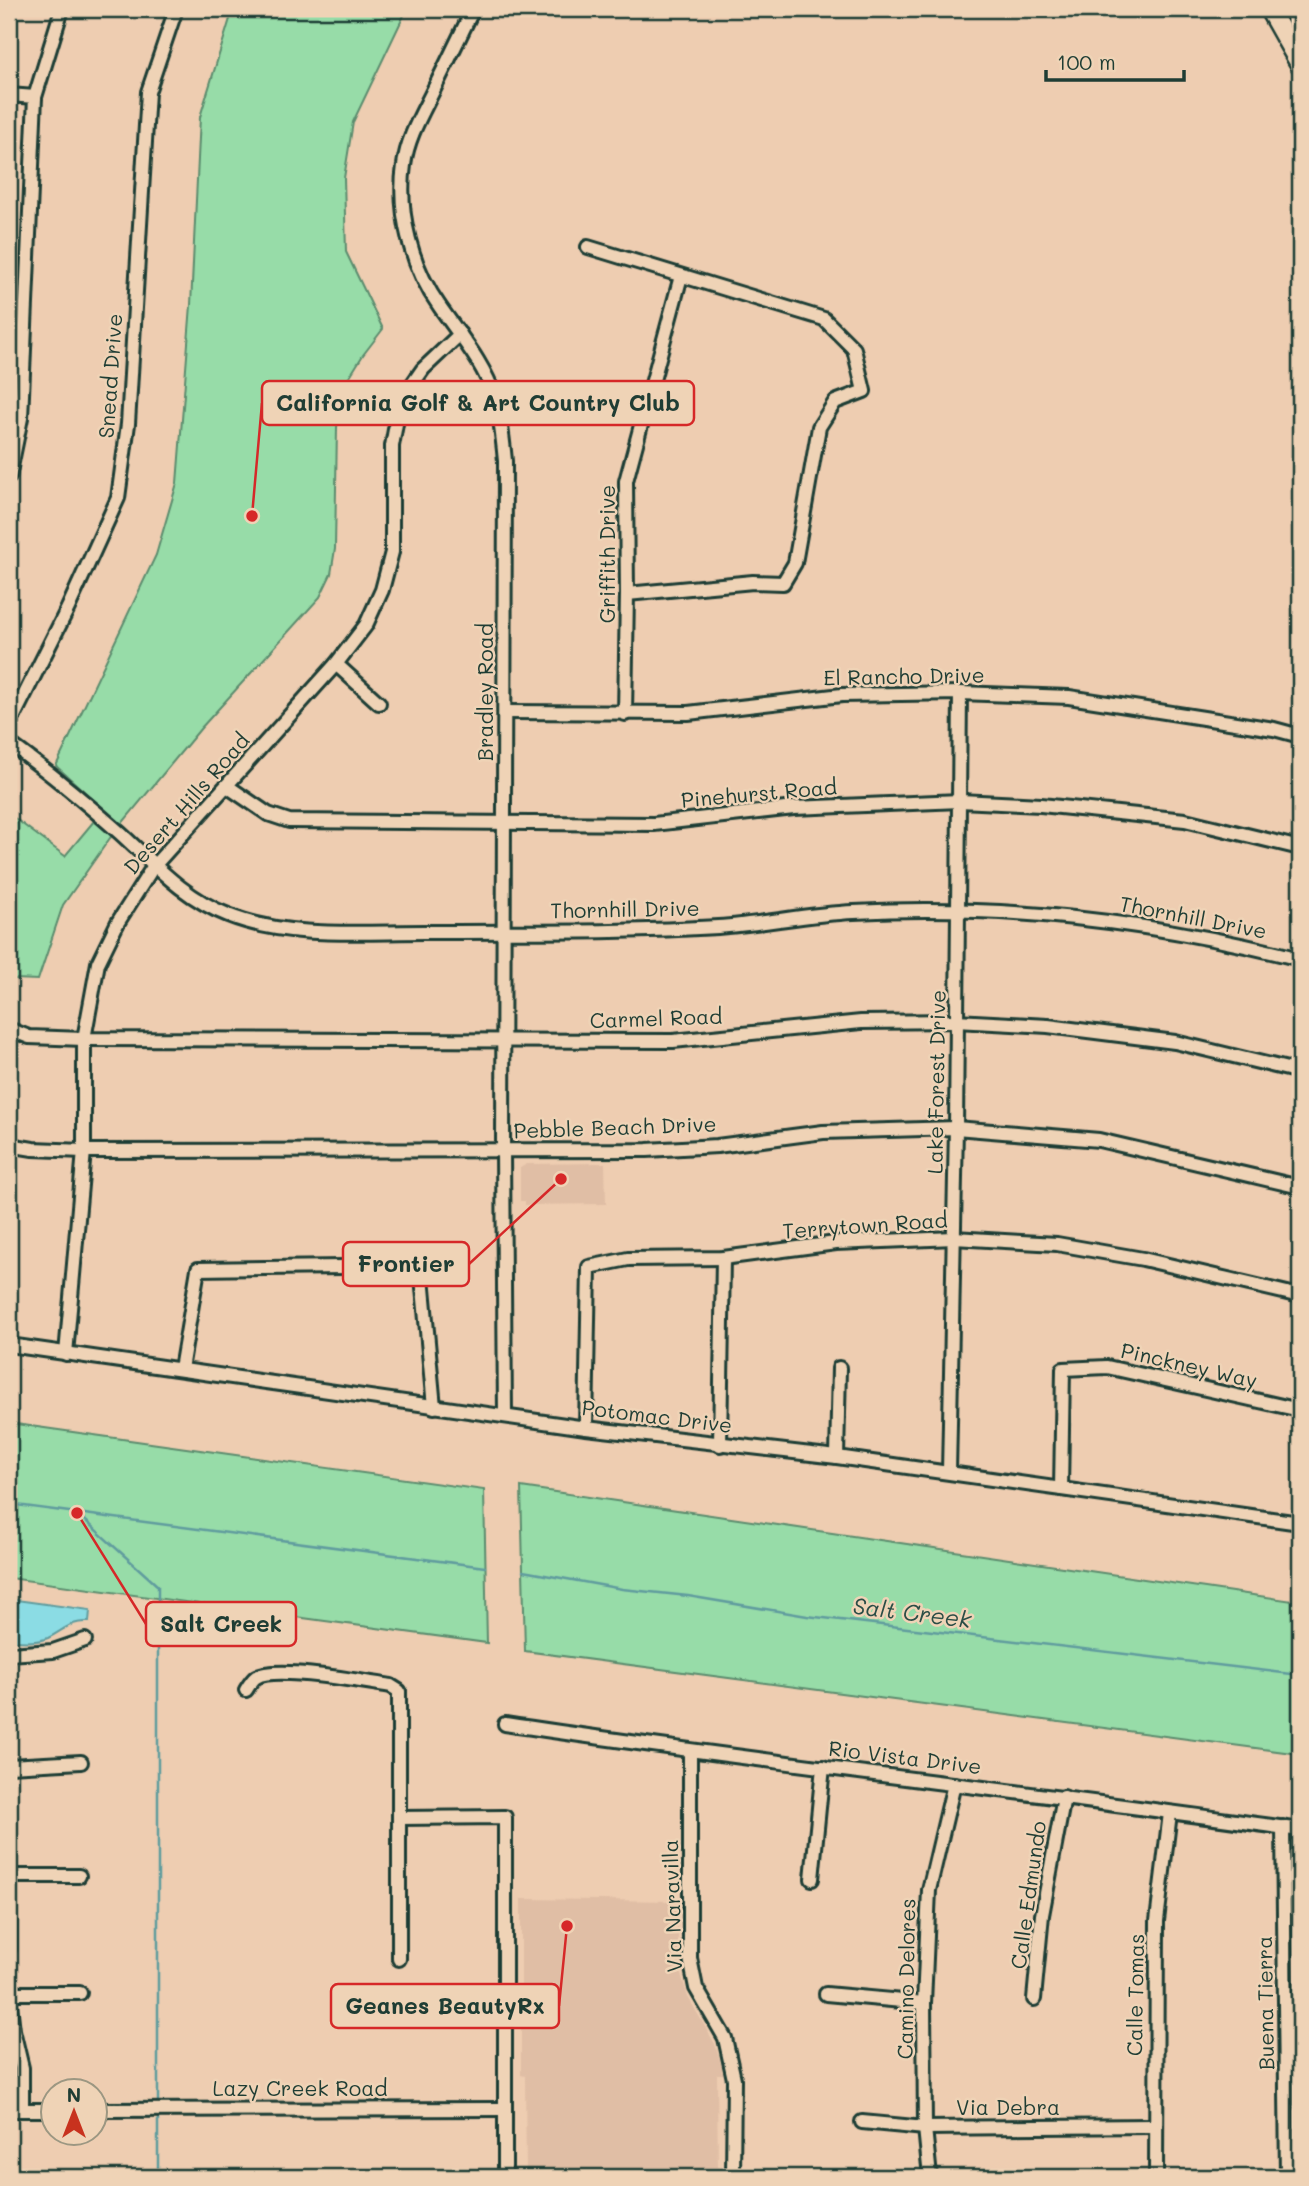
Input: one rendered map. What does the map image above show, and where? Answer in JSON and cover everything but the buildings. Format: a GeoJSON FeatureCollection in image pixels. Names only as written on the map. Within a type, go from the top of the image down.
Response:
{"type":"FeatureCollection","features":[{"type":"Feature","properties":{"kind":"highway"},"geometry":{"type":"LineString","coordinates":[[1269,9],[1300,64]]}},
{"type":"Feature","properties":{"kind":"street"},"geometry":{"type":"LineString","coordinates":[[9,477],[21,418],[35,97],[62,9]]}},
{"type":"Feature","properties":{"kind":"street","name":"Snead Drive"},"geometry":{"type":"LineString","coordinates":[[9,726],[68,608],[117,498],[128,424],[148,92],[176,9]]}},
{"type":"Feature","properties":{"kind":"street","name":"Bradley Road"},"geometry":{"type":"LineString","coordinates":[[473,9],[414,130],[404,164],[402,198],[406,226],[420,273],[482,369],[495,397],[505,461],[505,1416]]}},
{"type":"Feature","properties":{"kind":"street"},"geometry":{"type":"LineString","coordinates":[[9,95],[35,97]]}},
{"type":"Feature","properties":{"kind":"street"},"geometry":{"type":"LineString","coordinates":[[588,247],[824,319],[854,349],[864,391],[835,402],[819,428],[795,564],[783,583],[753,582],[627,594]]}},
{"type":"Feature","properties":{"kind":"street","name":"Griffith Drive"},"geometry":{"type":"LineString","coordinates":[[625,714],[626,481],[681,276]]}},
{"type":"Feature","properties":{"kind":"street","name":"Desert Hills Road"},"geometry":{"type":"LineString","coordinates":[[66,1354],[84,1151],[84,1040],[98,963],[118,922],[153,867],[336,664],[366,625],[382,590],[392,552],[392,446],[400,402],[423,369],[460,334]]}},
{"type":"Feature","properties":{"kind":"street"},"geometry":{"type":"LineString","coordinates":[[336,664],[379,702]]}},
{"type":"Feature","properties":{"kind":"street","name":"El Rancho Drive"},"geometry":{"type":"LineString","coordinates":[[505,712],[688,713],[842,695],[960,693],[1069,697],[1273,729],[1300,736]]}},
{"type":"Feature","properties":{"kind":"street","name":"Lake Forest Drive"},"geometry":{"type":"LineString","coordinates":[[949,1472],[956,1128],[960,693]]}},
{"type":"Feature","properties":{"kind":"street","name":"Thornhill Drive"},"geometry":{"type":"LineString","coordinates":[[9,743],[97,813],[153,867],[199,901],[229,916],[265,926],[363,932],[638,931],[724,926],[852,912],[958,911],[1089,918],[1235,942],[1300,959]]}},
{"type":"Feature","properties":{"kind":"street","name":"Pinehurst Road"},"geometry":{"type":"LineString","coordinates":[[227,786],[268,814],[289,821],[654,824],[794,808],[960,801],[1041,805],[1185,820],[1300,848]]}},
{"type":"Feature","properties":{"kind":"street","name":"Carmel Road"},"geometry":{"type":"LineString","coordinates":[[9,1030],[29,1037],[84,1040],[673,1041],[861,1022],[956,1021],[1048,1026],[1175,1042],[1300,1072]]}},
{"type":"Feature","properties":{"kind":"street","name":"Pebble Beach Drive"},"geometry":{"type":"LineString","coordinates":[[9,1145],[84,1151],[648,1150],[717,1146],[823,1132],[956,1128],[1099,1140],[1300,1187]]}},
{"type":"Feature","properties":{"kind":"street","name":"Terrytown Road"},"geometry":{"type":"LineString","coordinates":[[586,1428],[589,1267],[628,1259],[723,1258],[836,1243],[954,1238],[1069,1246],[1143,1259],[1300,1296]]}},
{"type":"Feature","properties":{"kind":"street"},"geometry":{"type":"LineString","coordinates":[[720,1445],[723,1258]]}},
{"type":"Feature","properties":{"kind":"street"},"geometry":{"type":"LineString","coordinates":[[181,1369],[198,1269],[421,1266],[434,1407]]}},
{"type":"Feature","properties":{"kind":"street","name":"Potomac Drive"},"geometry":{"type":"LineString","coordinates":[[9,1345],[586,1428],[837,1457],[1300,1523]]}},
{"type":"Feature","properties":{"kind":"street","name":"Pinckney Way"},"geometry":{"type":"LineString","coordinates":[[1061,1489],[1063,1369],[1107,1367],[1300,1410]]}},
{"type":"Feature","properties":{"kind":"street"},"geometry":{"type":"LineString","coordinates":[[837,1457],[839,1368]]}},
{"type":"Feature","properties":{"kind":"street"},"geometry":{"type":"LineString","coordinates":[[9,1654],[53,1650],[85,1640]]}},
{"type":"Feature","properties":{"kind":"street"},"geometry":{"type":"LineString","coordinates":[[246,1690],[254,1678],[264,1674],[316,1675],[391,1686],[399,1690],[399,1959]]}},
{"type":"Feature","properties":{"kind":"street","name":"Rio Vista Drive"},"geometry":{"type":"LineString","coordinates":[[505,1724],[690,1751],[1064,1797],[1300,1830]]}},
{"type":"Feature","properties":{"kind":"street","name":"Via Naravilla"},"geometry":{"type":"LineString","coordinates":[[690,1751],[690,1958],[696,1988],[725,2038],[734,2079],[733,2177]]}},
{"type":"Feature","properties":{"kind":"street"},"geometry":{"type":"LineString","coordinates":[[9,1766],[81,1762]]}},
{"type":"Feature","properties":{"kind":"street"},"geometry":{"type":"LineString","coordinates":[[812,1879],[823,1767]]}},
{"type":"Feature","properties":{"kind":"street","name":"Camino Delores"},"geometry":{"type":"LineString","coordinates":[[930,2177],[925,2127],[924,2003],[929,1890],[954,1784]]}},
{"type":"Feature","properties":{"kind":"street","name":"Calle Edmundo"},"geometry":{"type":"LineString","coordinates":[[1034,1999],[1042,1915],[1064,1797]]}},
{"type":"Feature","properties":{"kind":"street","name":"Calle Tomas"},"geometry":{"type":"LineString","coordinates":[[1156,2177],[1154,2126],[1157,1921],[1170,1813]]}},
{"type":"Feature","properties":{"kind":"street"},"geometry":{"type":"LineString","coordinates":[[399,1818],[505,1817],[505,2177]]}},
{"type":"Feature","properties":{"kind":"street","name":"Buena Tierra"},"geometry":{"type":"LineString","coordinates":[[1283,1827],[1287,2177]]}},
{"type":"Feature","properties":{"kind":"street"},"geometry":{"type":"LineString","coordinates":[[9,1868],[9,1949]]}},
{"type":"Feature","properties":{"kind":"street"},"geometry":{"type":"LineString","coordinates":[[9,1876],[79,1876]]}},
{"type":"Feature","properties":{"kind":"street"},"geometry":{"type":"LineString","coordinates":[[22,2110],[22,2068],[13,2030],[9,1995],[80,1993]]}},
{"type":"Feature","properties":{"kind":"street"},"geometry":{"type":"LineString","coordinates":[[826,1994],[924,2003]]}},
{"type":"Feature","properties":{"kind":"street","name":"Lazy Creek Road"},"geometry":{"type":"LineString","coordinates":[[108,2110],[505,2109]]}},
{"type":"Feature","properties":{"kind":"street"},"geometry":{"type":"LineString","coordinates":[[9,2110],[38,2110]]}},
{"type":"Feature","properties":{"kind":"street","name":"Via Debra"},"geometry":{"type":"LineString","coordinates":[[862,2122],[925,2127],[1154,2126]]}},
{"type":"Feature","properties":{"kind":"shaded area"},"geometry":{"type":"Polygon","coordinates":[[[605,1163],[606,1204],[525,1205],[525,1201],[520,1201],[520,1168],[527,1164],[605,1163]]]}},
{"type":"Feature","properties":{"kind":"shaded area"},"geometry":{"type":"Polygon","coordinates":[[[521,1899],[677,1901],[679,1968],[688,1997],[715,2044],[722,2067],[723,2074],[717,2074],[718,2177],[526,2177],[525,2076],[521,2075],[521,1899]]]}},
{"type":"Feature","properties":{"kind":"green space"},"geometry":{"type":"Polygon","coordinates":[[[233,9],[407,9],[353,122],[344,178],[346,252],[383,329],[345,384],[337,427],[335,549],[331,574],[320,597],[201,728],[110,838],[63,905],[38,980],[14,979],[9,976],[9,814],[65,856],[104,809],[56,766],[156,555],[177,483],[191,305],[200,117],[233,9]]]}},
{"type":"Feature","properties":{"kind":"green space"},"geometry":{"type":"Polygon","coordinates":[[[9,1423],[484,1490],[487,1643],[9,1578],[9,1423]]]}},
{"type":"Feature","properties":{"kind":"green space"},"geometry":{"type":"Polygon","coordinates":[[[521,1487],[1300,1602],[1300,1754],[525,1651],[521,1487]]]}},
{"type":"Feature","properties":{"kind":"water"},"geometry":{"type":"Polygon","coordinates":[[[9,1599],[90,1610],[89,1622],[72,1625],[39,1641],[9,1640],[9,1599]]]}},
{"type":"Feature","properties":{"kind":"waterway","name":"Salt Creek"},"geometry":{"type":"LineString","coordinates":[[9,1504],[485,1567]]}},
{"type":"Feature","properties":{"kind":"waterway"},"geometry":{"type":"LineString","coordinates":[[77,1513],[158,1586],[158,2101]]}},
{"type":"Feature","properties":{"kind":"waterway","name":"Salt Creek"},"geometry":{"type":"LineString","coordinates":[[523,1571],[622,1589],[688,1596],[807,1616],[1300,1675]]}},
{"type":"Feature","properties":{"kind":"waterway"},"geometry":{"type":"LineString","coordinates":[[158,2116],[158,2177]]}},
{"type":"Feature","properties":{"kind":"place","name":"California Golf & Art Country Club"},"geometry":{"type":"Point","coordinates":[252,516]}},
{"type":"Feature","properties":{"kind":"place","name":"Frontier"},"geometry":{"type":"Point","coordinates":[561,1179]}},
{"type":"Feature","properties":{"kind":"place","name":"Salt Creek"},"geometry":{"type":"Point","coordinates":[77,1513]}},
{"type":"Feature","properties":{"kind":"place","name":"Geanes BeautyRx"},"geometry":{"type":"Point","coordinates":[567,1926]}}]}
